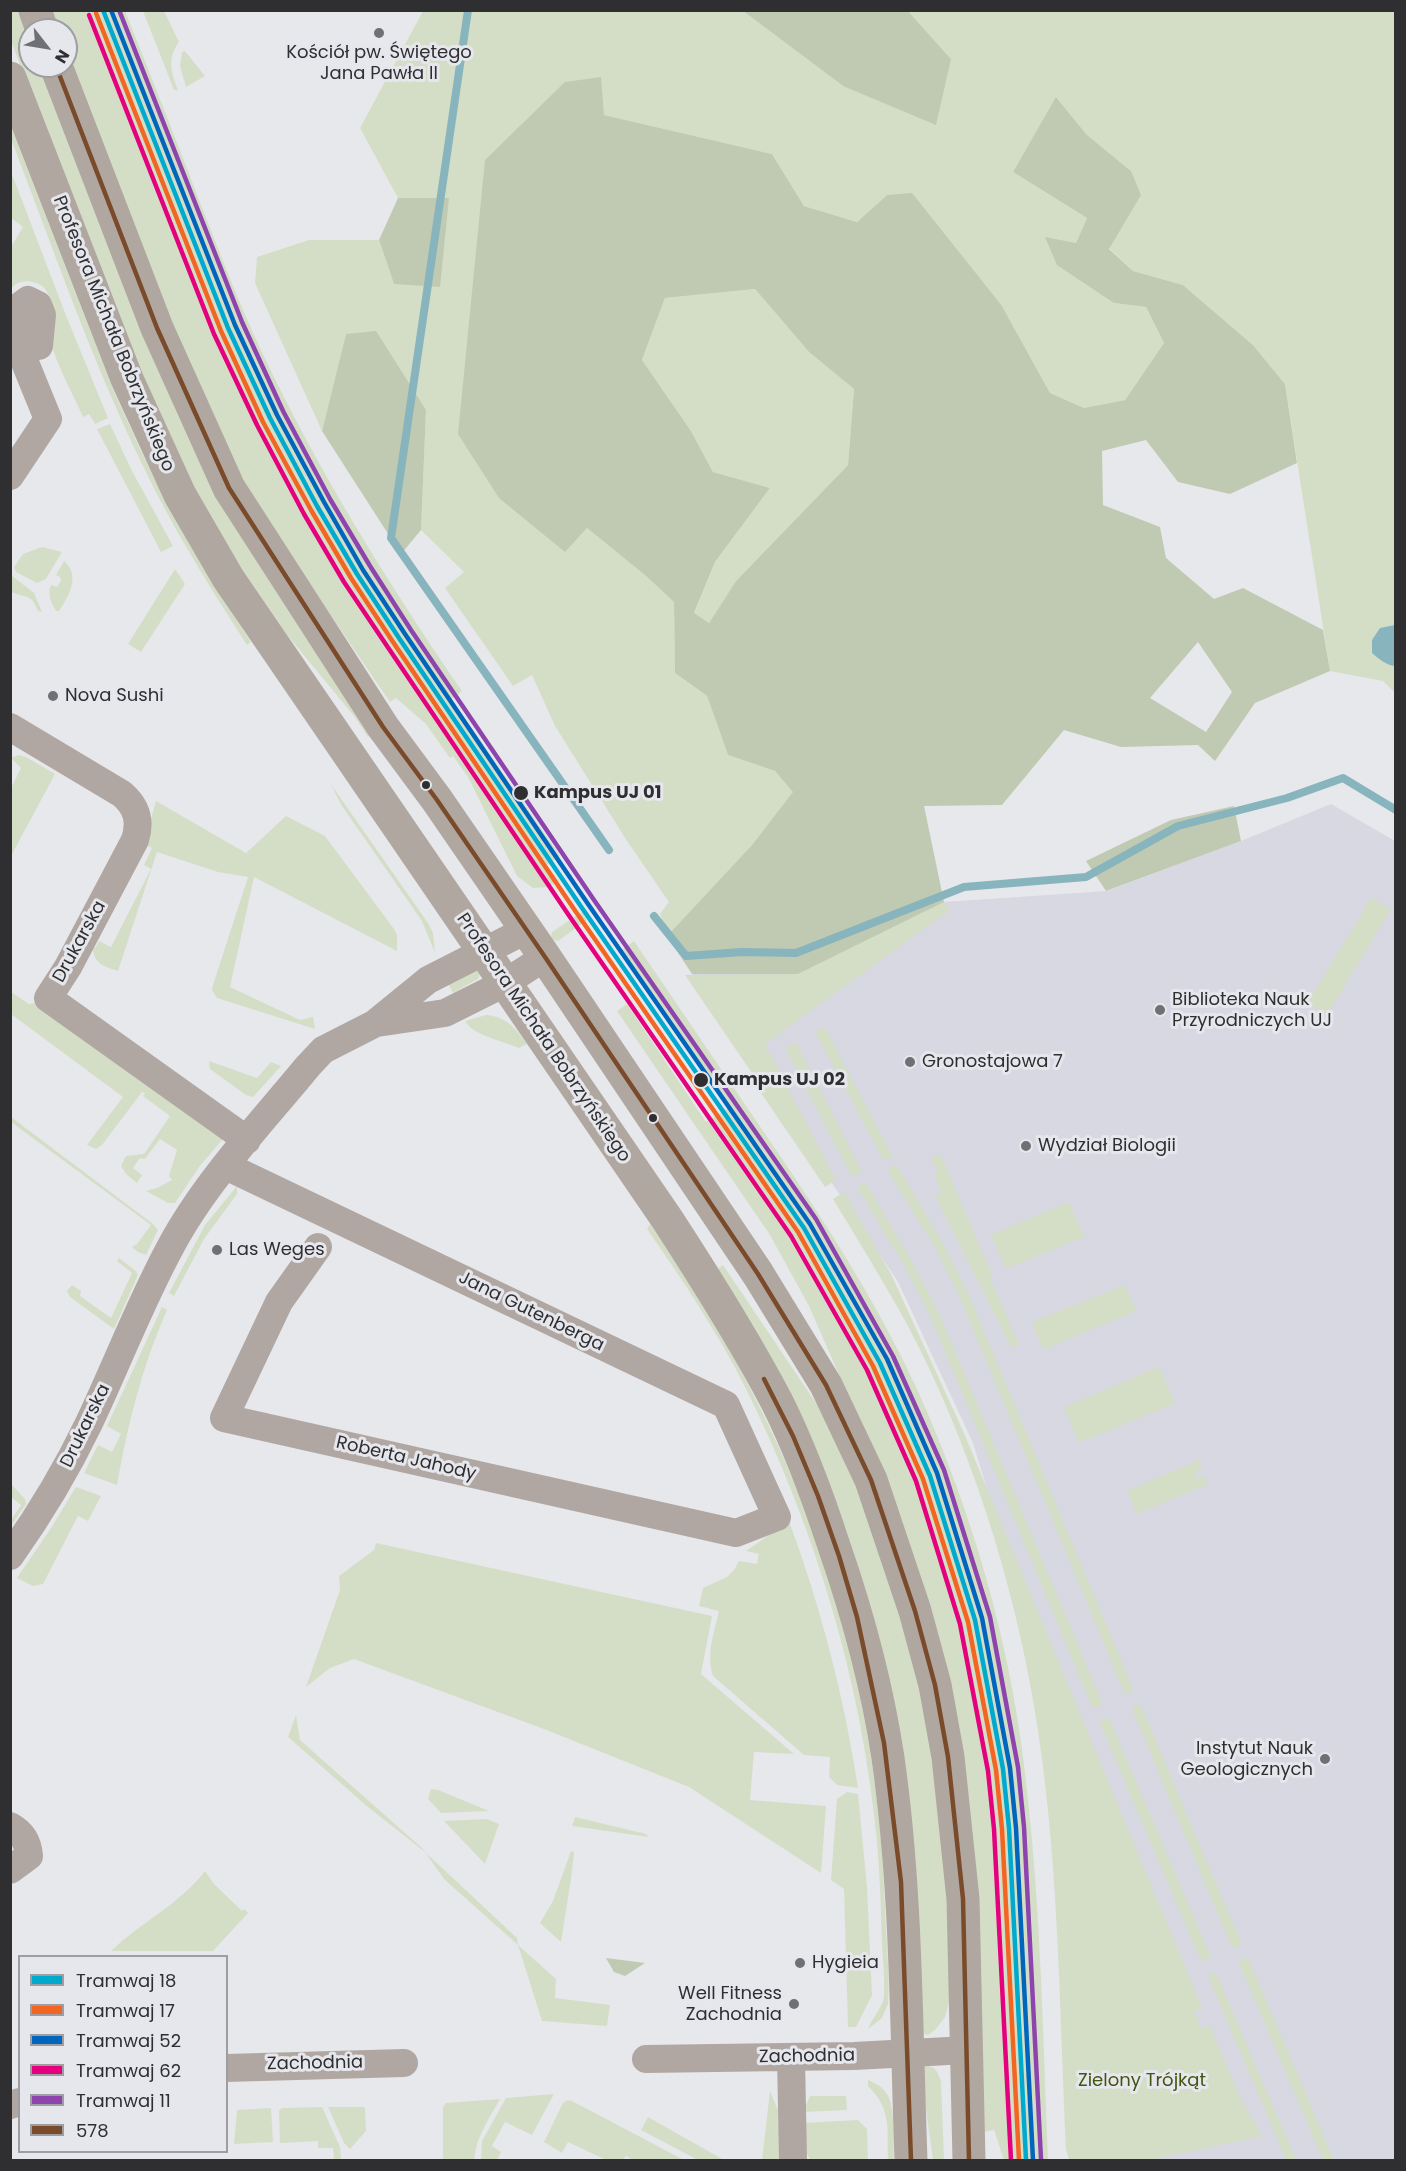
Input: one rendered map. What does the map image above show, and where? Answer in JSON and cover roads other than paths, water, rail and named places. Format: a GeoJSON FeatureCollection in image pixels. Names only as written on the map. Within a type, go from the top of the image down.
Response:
{"type":"FeatureCollection","features":[{"type":"Feature","properties":{"kind":"main road","name":"Profesora Michała Bobrzyńskiego"},"geometry":{"type":"LineString","coordinates":[[10,78],[127,379],[180,495],[228,578],[667,1219],[728,1312],[778,1405],[817,1494],[857,1614],[872,1675],[888,1758],[900,1872],[911,2160]]}},
{"type":"Feature","properties":{"kind":"main road"},"geometry":{"type":"LineString","coordinates":[[61,78],[157,328],[229,488],[383,728],[437,800],[545,957],[758,1274],[826,1385],[871,1480],[915,1611],[935,1686],[948,1757],[963,1899],[969,2160]]}},
{"type":"Feature","properties":{"kind":"street"},"geometry":{"type":"LineString","coordinates":[[10,476],[48,419],[15,338],[20,306],[28,300],[38,305],[42,315],[39,346]]}},
{"type":"Feature","properties":{"kind":"street","name":"Drukarska"},"geometry":{"type":"LineString","coordinates":[[10,727],[122,795],[129,801],[138,816],[138,831],[68,967],[48,998],[247,1140]]}},
{"type":"Feature","properties":{"kind":"street","name":"Drukarska"},"geometry":{"type":"LineString","coordinates":[[10,1556],[38,1515],[80,1440],[170,1246],[197,1202],[247,1140],[323,1050],[374,1024],[428,980],[526,930]]}},
{"type":"Feature","properties":{"kind":"street","name":"Drukarska"},"geometry":{"type":"LineString","coordinates":[[374,1024],[445,1012],[505,983],[545,957]]}},
{"type":"Feature","properties":{"kind":"street","name":"Jana Gutenberga"},"geometry":{"type":"LineString","coordinates":[[226,1166],[726,1405],[777,1517]]}},
{"type":"Feature","properties":{"kind":"street","name":"Roberta Jahody"},"geometry":{"type":"LineString","coordinates":[[318,1247],[279,1302],[224,1418],[736,1533],[777,1517]]}},
{"type":"Feature","properties":{"kind":"street"},"geometry":{"type":"LineString","coordinates":[[10,1826],[19,1831],[29,1844],[29,1856],[10,1870]]}},
{"type":"Feature","properties":{"kind":"street","name":"Zachodnia"},"geometry":{"type":"LineString","coordinates":[[646,2059],[907,2054],[967,2050]]}},
{"type":"Feature","properties":{"kind":"street"},"geometry":{"type":"LineString","coordinates":[[791,2057],[793,2160]]}},
{"type":"Feature","properties":{"kind":"street","name":"Zachodnia"},"geometry":{"type":"LineString","coordinates":[[228,2067],[404,2062]]}},
{"type":"Feature","properties":{"kind":"water"},"geometry":{"type":"Polygon","coordinates":[[[1395,625],[1395,666],[1386,663],[1372,653],[1372,640],[1380,628],[1395,625]]]}},
{"type":"Feature","properties":{"kind":"waterway"},"geometry":{"type":"LineString","coordinates":[[468,10],[391,538],[609,850]]}},
{"type":"Feature","properties":{"kind":"waterway"},"geometry":{"type":"LineString","coordinates":[[654,916],[686,956],[742,952],[796,953],[964,887],[1086,877],[1178,826],[1287,798],[1343,778],[1396,810]]}},
{"type":"Feature","properties":{"kind":"tram line","name":"18"},"geometry":{"type":"LineString","coordinates":[[103,10],[228,328],[270,418],[317,506],[357,574],[399,638],[582,908],[804,1228],[880,1363],[930,1476],[975,1620],[1003,1769],[1009,1828],[1026,2160]]}},
{"type":"Feature","properties":{"kind":"tram line","name":"52"},"geometry":{"type":"LineString","coordinates":[[111,10],[235,325],[277,415],[324,502],[363,570],[405,634],[588,904],[810,1224],[887,1359],[937,1473],[982,1618],[1010,1768],[1016,1828],[1033,2160]]}},
{"type":"Feature","properties":{"kind":"tram line","name":"11"},"geometry":{"type":"LineString","coordinates":[[119,10],[242,322],[283,411],[330,499],[411,630],[594,900],[816,1219],[893,1356],[944,1470],[990,1617],[1018,1767],[1024,1827],[1041,2159]]}},
{"type":"Feature","properties":{"kind":"tram line","name":"17"},"geometry":{"type":"LineString","coordinates":[[96,13],[221,331],[263,422],[311,510],[351,578],[393,642],[576,912],[798,1232],[873,1366],[923,1479],[968,1622],[996,1770],[1002,1829],[1019,2160]]}},
{"type":"Feature","properties":{"kind":"tram line","name":"62"},"geometry":{"type":"LineString","coordinates":[[89,15],[214,334],[257,425],[304,514],[344,582],[387,646],[570,917],[791,1236],[867,1370],[916,1481],[960,1624],[988,1771],[994,1829],[1011,2160]]}},
{"type":"Feature","properties":{"kind":"place","name":"Kościół pw. Świętego Jana Pawła II"},"geometry":{"type":"Point","coordinates":[379,33]}},
{"type":"Feature","properties":{"kind":"place","name":"Nova Sushi"},"geometry":{"type":"Point","coordinates":[53,696]}},
{"type":"Feature","properties":{"kind":"place","name":"Kampus UJ 01"},"geometry":{"type":"Point","coordinates":[521,793]}},
{"type":"Feature","properties":{"kind":"place","name":"Biblioteka Nauk Przyrodniczych UJ"},"geometry":{"type":"Point","coordinates":[1160,1010]}},
{"type":"Feature","properties":{"kind":"place","name":"Gronostajowa 7"},"geometry":{"type":"Point","coordinates":[910,1062]}},
{"type":"Feature","properties":{"kind":"place","name":"Kampus UJ 02"},"geometry":{"type":"Point","coordinates":[701,1080]}},
{"type":"Feature","properties":{"kind":"place","name":"Wydział Biologii"},"geometry":{"type":"Point","coordinates":[1026,1146]}},
{"type":"Feature","properties":{"kind":"place","name":"Las Weges"},"geometry":{"type":"Point","coordinates":[217,1250]}},
{"type":"Feature","properties":{"kind":"place","name":"Instytut Nauk Geologicznych"},"geometry":{"type":"Point","coordinates":[1325,1759]}},
{"type":"Feature","properties":{"kind":"place","name":"Hygieia"},"geometry":{"type":"Point","coordinates":[800,1963]}},
{"type":"Feature","properties":{"kind":"place","name":"Well Fitness Zachodnia"},"geometry":{"type":"Point","coordinates":[794,2004]}},
{"type":"Feature","properties":{"kind":"park label","name":"Zielony Trójkąt"},"geometry":{"type":"Point","coordinates":[1142,2081]}}]}
